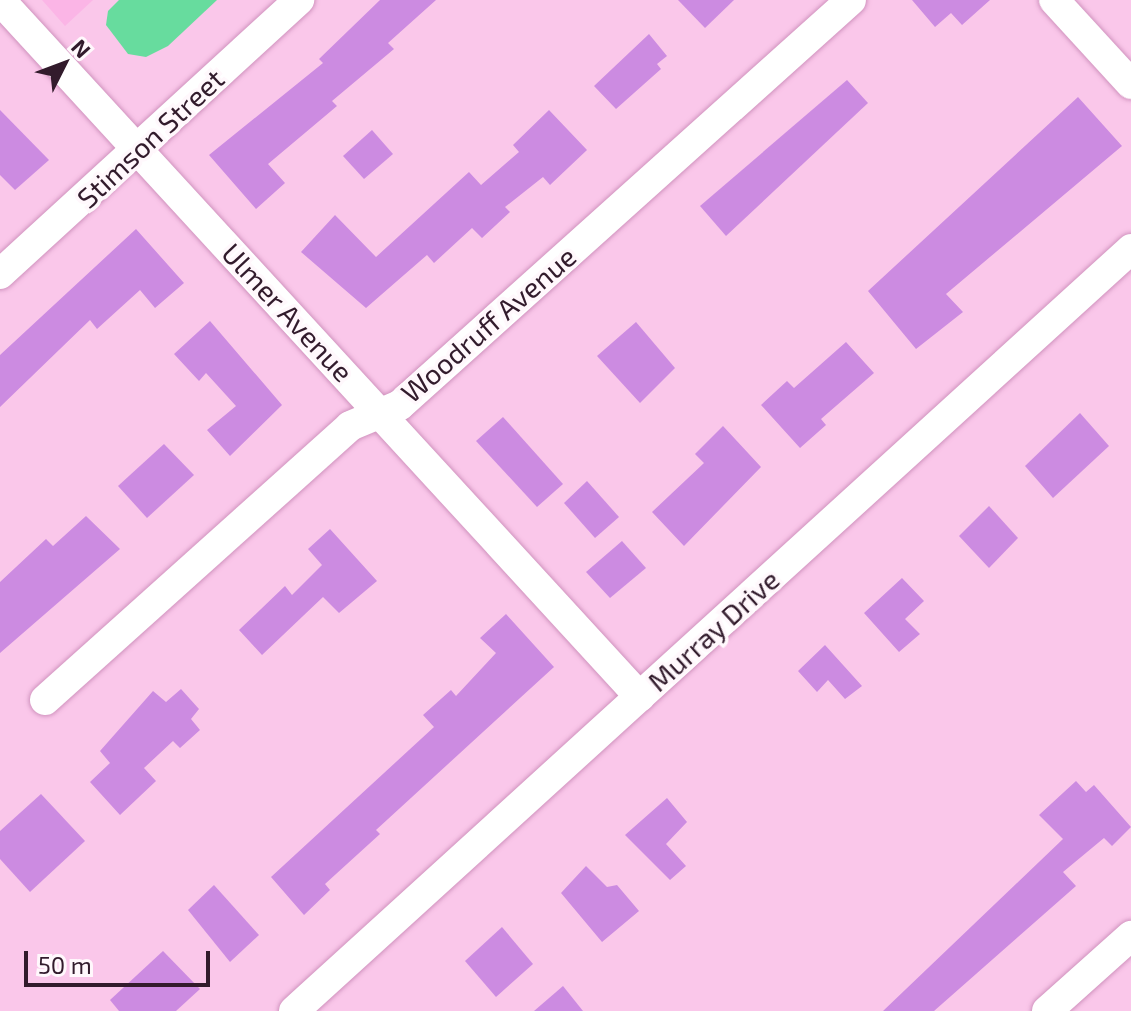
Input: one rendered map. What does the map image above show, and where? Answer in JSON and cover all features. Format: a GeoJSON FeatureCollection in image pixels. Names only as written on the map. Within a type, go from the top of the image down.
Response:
{"type":"FeatureCollection","features":[{"type":"Feature","properties":{"kind":"street","name":"Ulmer Avenue"},"geometry":{"type":"LineString","coordinates":[[0,0],[640,697]]}},
{"type":"Feature","properties":{"kind":"street","name":"Stimson Street"},"geometry":{"type":"LineString","coordinates":[[0,274],[139,150],[299,0]]}},
{"type":"Feature","properties":{"kind":"street","name":"Woodruff Avenue"},"geometry":{"type":"LineString","coordinates":[[45,700],[350,426],[400,405],[851,0]]}},
{"type":"Feature","properties":{"kind":"street"},"geometry":{"type":"LineString","coordinates":[[1054,0],[1131,84]]}},
{"type":"Feature","properties":{"kind":"street","name":"Murray Drive"},"geometry":{"type":"LineString","coordinates":[[294,1011],[1131,249]]}},
{"type":"Feature","properties":{"kind":"street"},"geometry":{"type":"LineString","coordinates":[[1047,1011],[1131,936]]}},
{"type":"Feature","properties":{"kind":"shaded area"},"geometry":{"type":"Polygon","coordinates":[[[42,0],[93,0],[65,26],[42,0]]]}},
{"type":"Feature","properties":{"kind":"shaded area"},"geometry":{"type":"Polygon","coordinates":[[[119,0],[217,0],[168,46],[146,57],[128,54],[106,25],[108,11],[119,0]]]}},
{"type":"Feature","properties":{"kind":"building"},"geometry":{"type":"Polygon","coordinates":[[[380,0],[436,0],[388,43],[394,49],[332,101],[337,106],[268,164],[285,183],[256,209],[209,155],[323,63],[319,59],[380,0]]]}},
{"type":"Feature","properties":{"kind":"building"},"geometry":{"type":"Polygon","coordinates":[[[678,0],[734,0],[705,28],[678,0]]]}},
{"type":"Feature","properties":{"kind":"building"},"geometry":{"type":"Polygon","coordinates":[[[912,0],[990,0],[962,25],[951,13],[935,27],[912,0]]]}},
{"type":"Feature","properties":{"kind":"building"},"geometry":{"type":"Polygon","coordinates":[[[649,34],[667,56],[657,64],[661,69],[616,109],[594,86],[649,34]]]}},
{"type":"Feature","properties":{"kind":"building"},"geometry":{"type":"Polygon","coordinates":[[[847,80],[868,103],[726,236],[700,206],[847,80]]]}},
{"type":"Feature","properties":{"kind":"building"},"geometry":{"type":"Polygon","coordinates":[[[1078,97],[1122,146],[946,294],[963,312],[916,349],[868,291],[1078,97]]]}},
{"type":"Feature","properties":{"kind":"building"},"geometry":{"type":"Polygon","coordinates":[[[0,110],[49,160],[15,190],[0,175],[0,110]]]}},
{"type":"Feature","properties":{"kind":"building"},"geometry":{"type":"Polygon","coordinates":[[[549,110],[587,150],[550,185],[543,177],[505,207],[510,212],[482,238],[472,228],[434,263],[427,255],[366,308],[301,252],[335,215],[376,257],[469,172],[481,185],[519,152],[513,145],[549,110]]]}},
{"type":"Feature","properties":{"kind":"building"},"geometry":{"type":"Polygon","coordinates":[[[372,130],[393,154],[364,179],[343,156],[372,130]]]}},
{"type":"Feature","properties":{"kind":"building"},"geometry":{"type":"Polygon","coordinates":[[[136,229],[184,283],[155,308],[140,290],[97,329],[90,320],[0,407],[0,355],[136,229]]]}},
{"type":"Feature","properties":{"kind":"building"},"geometry":{"type":"Polygon","coordinates":[[[210,321],[282,405],[230,456],[207,430],[236,406],[206,373],[199,381],[174,354],[210,321]]]}},
{"type":"Feature","properties":{"kind":"building"},"geometry":{"type":"Polygon","coordinates":[[[636,322],[675,368],[640,403],[597,356],[636,322]]]}},
{"type":"Feature","properties":{"kind":"building"},"geometry":{"type":"Polygon","coordinates":[[[846,342],[874,373],[821,419],[826,425],[800,448],[761,405],[787,381],[794,388],[846,342]]]}},
{"type":"Feature","properties":{"kind":"building"},"geometry":{"type":"Polygon","coordinates":[[[1080,413],[1109,446],[1053,498],[1025,466],[1080,413]]]}},
{"type":"Feature","properties":{"kind":"building"},"geometry":{"type":"Polygon","coordinates":[[[503,417],[563,484],[537,507],[476,441],[503,417]]]}},
{"type":"Feature","properties":{"kind":"building"},"geometry":{"type":"Polygon","coordinates":[[[723,426],[761,467],[684,546],[652,512],[704,463],[695,454],[723,426]]]}},
{"type":"Feature","properties":{"kind":"building"},"geometry":{"type":"Polygon","coordinates":[[[164,444],[194,475],[147,518],[118,486],[164,444]]]}},
{"type":"Feature","properties":{"kind":"building"},"geometry":{"type":"Polygon","coordinates":[[[587,481],[619,517],[595,538],[564,503],[587,481]]]}},
{"type":"Feature","properties":{"kind":"building"},"geometry":{"type":"Polygon","coordinates":[[[989,506],[1018,538],[989,568],[959,536],[989,506]]]}},
{"type":"Feature","properties":{"kind":"building"},"geometry":{"type":"Polygon","coordinates":[[[86,516],[120,549],[0,653],[0,582],[46,539],[53,546],[86,516]]]}},
{"type":"Feature","properties":{"kind":"building"},"geometry":{"type":"Polygon","coordinates":[[[330,529],[377,581],[339,613],[323,597],[262,655],[239,630],[285,586],[292,595],[322,565],[308,549],[330,529]]]}},
{"type":"Feature","properties":{"kind":"building"},"geometry":{"type":"Polygon","coordinates":[[[622,541],[646,568],[610,598],[586,572],[622,541]]]}},
{"type":"Feature","properties":{"kind":"building"},"geometry":{"type":"Polygon","coordinates":[[[902,578],[924,601],[905,619],[920,634],[899,652],[864,613],[902,578]]]}},
{"type":"Feature","properties":{"kind":"building"},"geometry":{"type":"Polygon","coordinates":[[[506,614],[554,667],[376,830],[380,834],[325,884],[330,890],[304,915],[271,877],[434,727],[423,715],[451,690],[456,696],[496,653],[480,638],[506,614]]]}},
{"type":"Feature","properties":{"kind":"building"},"geometry":{"type":"Polygon","coordinates":[[[825,645],[862,686],[845,699],[828,680],[817,692],[798,671],[825,645]]]}},
{"type":"Feature","properties":{"kind":"building"},"geometry":{"type":"Polygon","coordinates":[[[181,689],[199,709],[191,719],[200,730],[180,748],[173,741],[144,768],[156,781],[120,815],[90,782],[110,763],[100,751],[153,691],[166,702],[181,689]]]}},
{"type":"Feature","properties":{"kind":"building"},"geometry":{"type":"Polygon","coordinates":[[[1076,781],[1086,792],[1094,785],[1131,827],[1112,846],[1104,838],[1063,872],[1076,886],[934,1011],[883,1011],[1063,839],[1039,815],[1076,781]]]}},
{"type":"Feature","properties":{"kind":"building"},"geometry":{"type":"Polygon","coordinates":[[[41,794],[85,841],[30,892],[0,859],[0,831],[41,794]]]}},
{"type":"Feature","properties":{"kind":"building"},"geometry":{"type":"Polygon","coordinates":[[[667,798],[687,822],[666,844],[686,866],[670,880],[625,835],[667,798]]]}},
{"type":"Feature","properties":{"kind":"building"},"geometry":{"type":"Polygon","coordinates":[[[586,866],[607,887],[617,885],[639,911],[602,942],[561,893],[586,866]]]}},
{"type":"Feature","properties":{"kind":"building"},"geometry":{"type":"Polygon","coordinates":[[[214,885],[259,935],[230,962],[188,910],[214,885]]]}},
{"type":"Feature","properties":{"kind":"building"},"geometry":{"type":"Polygon","coordinates":[[[502,927],[533,964],[496,997],[465,961],[502,927]]]}},
{"type":"Feature","properties":{"kind":"building"},"geometry":{"type":"Polygon","coordinates":[[[163,951],[200,989],[176,1011],[119,1011],[110,1000],[163,951]]]}},
{"type":"Feature","properties":{"kind":"building"},"geometry":{"type":"Polygon","coordinates":[[[563,986],[583,1011],[534,1011],[563,986]]]}}]}
